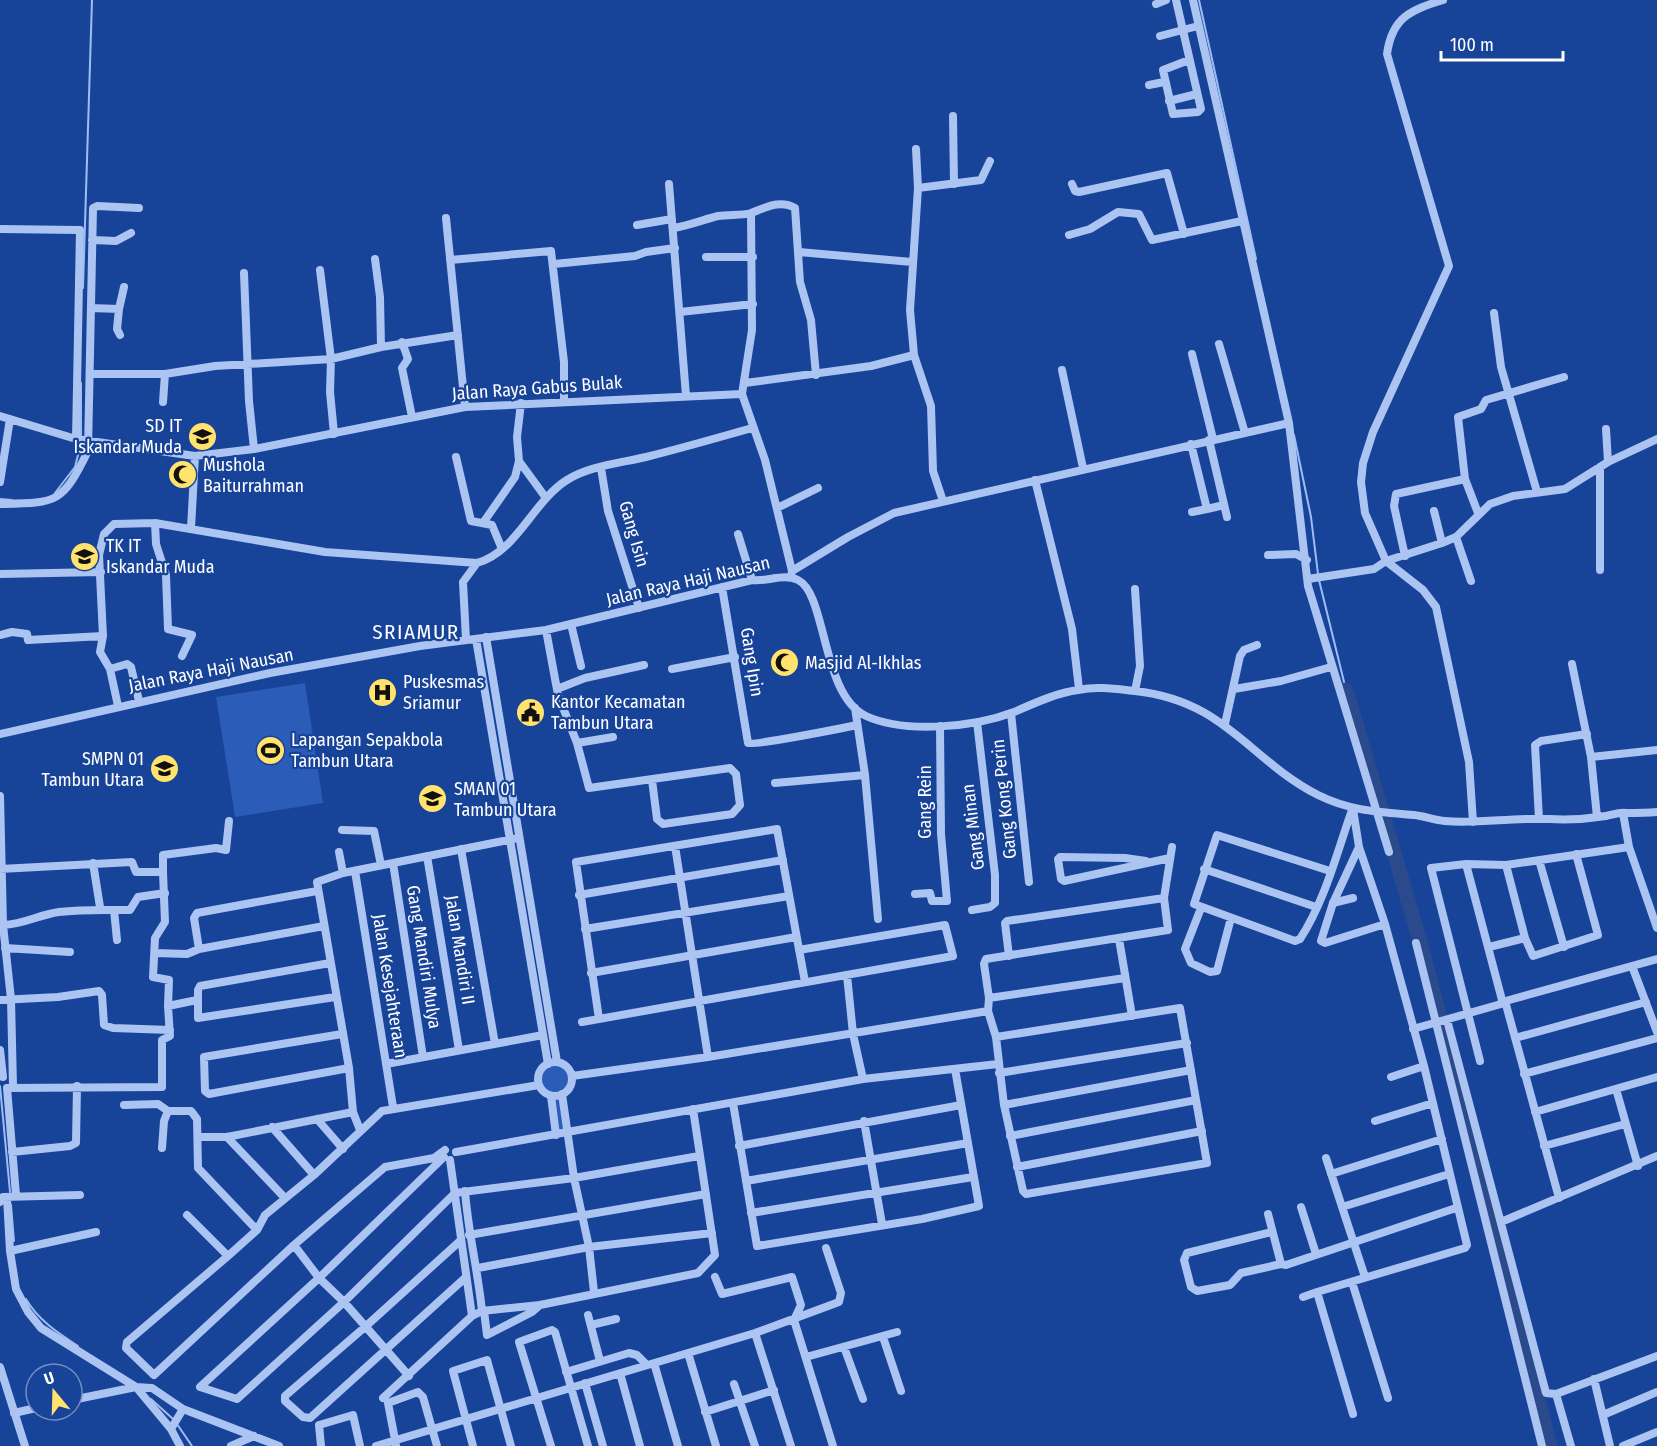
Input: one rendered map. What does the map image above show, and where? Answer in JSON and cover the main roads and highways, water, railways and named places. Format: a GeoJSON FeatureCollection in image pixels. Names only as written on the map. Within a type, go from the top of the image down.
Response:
{"type":"FeatureCollection","features":[{"type":"Feature","properties":{"kind":"waterway"},"geometry":{"type":"LineString","coordinates":[[83,288],[92,0]]}},
{"type":"Feature","properties":{"kind":"waterway"},"geometry":{"type":"LineString","coordinates":[[1199,0],[1256,259]]}},
{"type":"Feature","properties":{"kind":"waterway"},"geometry":{"type":"LineString","coordinates":[[81,383],[81,438]]}},
{"type":"Feature","properties":{"kind":"waterway"},"geometry":{"type":"LineString","coordinates":[[1294,435],[1311,517],[1318,574]]}},
{"type":"Feature","properties":{"kind":"waterway"},"geometry":{"type":"LineString","coordinates":[[55,493],[75,467],[81,443]]}},
{"type":"Feature","properties":{"kind":"waterway"},"geometry":{"type":"LineString","coordinates":[[0,499],[12,500]]}},
{"type":"Feature","properties":{"kind":"waterway"},"geometry":{"type":"LineString","coordinates":[[1319,580],[1346,690]]}},
{"type":"Feature","properties":{"kind":"waterway"},"geometry":{"type":"LineString","coordinates":[[1346,690],[1420,941],[1550,1446]]}},
{"type":"Feature","properties":{"kind":"waterway"},"geometry":{"type":"LineString","coordinates":[[0,1086],[10,1192]]}},
{"type":"Feature","properties":{"kind":"waterway"},"geometry":{"type":"LineString","coordinates":[[11,1205],[14,1241]]}},
{"type":"Feature","properties":{"kind":"waterway"},"geometry":{"type":"LineString","coordinates":[[26,1299],[42,1320],[78,1346]]}},
{"type":"Feature","properties":{"kind":"waterway"},"geometry":{"type":"LineString","coordinates":[[151,1399],[173,1419]]}},
{"type":"Feature","properties":{"kind":"waterway"},"geometry":{"type":"LineString","coordinates":[[177,1424],[192,1446]]}},
{"type":"Feature","properties":{"kind":"place","name":"SD IT Iskandar Muda"},"geometry":{"type":"Point","coordinates":[203,436]}},
{"type":"Feature","properties":{"kind":"place","name":"Mushola Baiturrahman"},"geometry":{"type":"Point","coordinates":[182,475]}},
{"type":"Feature","properties":{"kind":"place","name":"TK IT Iskandar Muda"},"geometry":{"type":"Point","coordinates":[85,556]}},
{"type":"Feature","properties":{"kind":"place","name":"Masjid Al-Ikhlas"},"geometry":{"type":"Point","coordinates":[784,663]}},
{"type":"Feature","properties":{"kind":"place","name":"Puskesmas Sriamur"},"geometry":{"type":"Point","coordinates":[382,692]}},
{"type":"Feature","properties":{"kind":"place","name":"Kantor Kecamatan Tambun Utara"},"geometry":{"type":"Point","coordinates":[530,712]}},
{"type":"Feature","properties":{"kind":"place","name":"Lapangan Sepakbola Tambun Utara"},"geometry":{"type":"Point","coordinates":[270,750]}},
{"type":"Feature","properties":{"kind":"place","name":"SMPN 01 Tambun Utara"},"geometry":{"type":"Point","coordinates":[165,769]}},
{"type":"Feature","properties":{"kind":"place","name":"SMAN 01 Tambun Utara"},"geometry":{"type":"Point","coordinates":[433,799]}},
{"type":"Feature","properties":{"kind":"district","name":"SRIAMUR"},"geometry":{"type":"Point","coordinates":[416,632]}}]}
